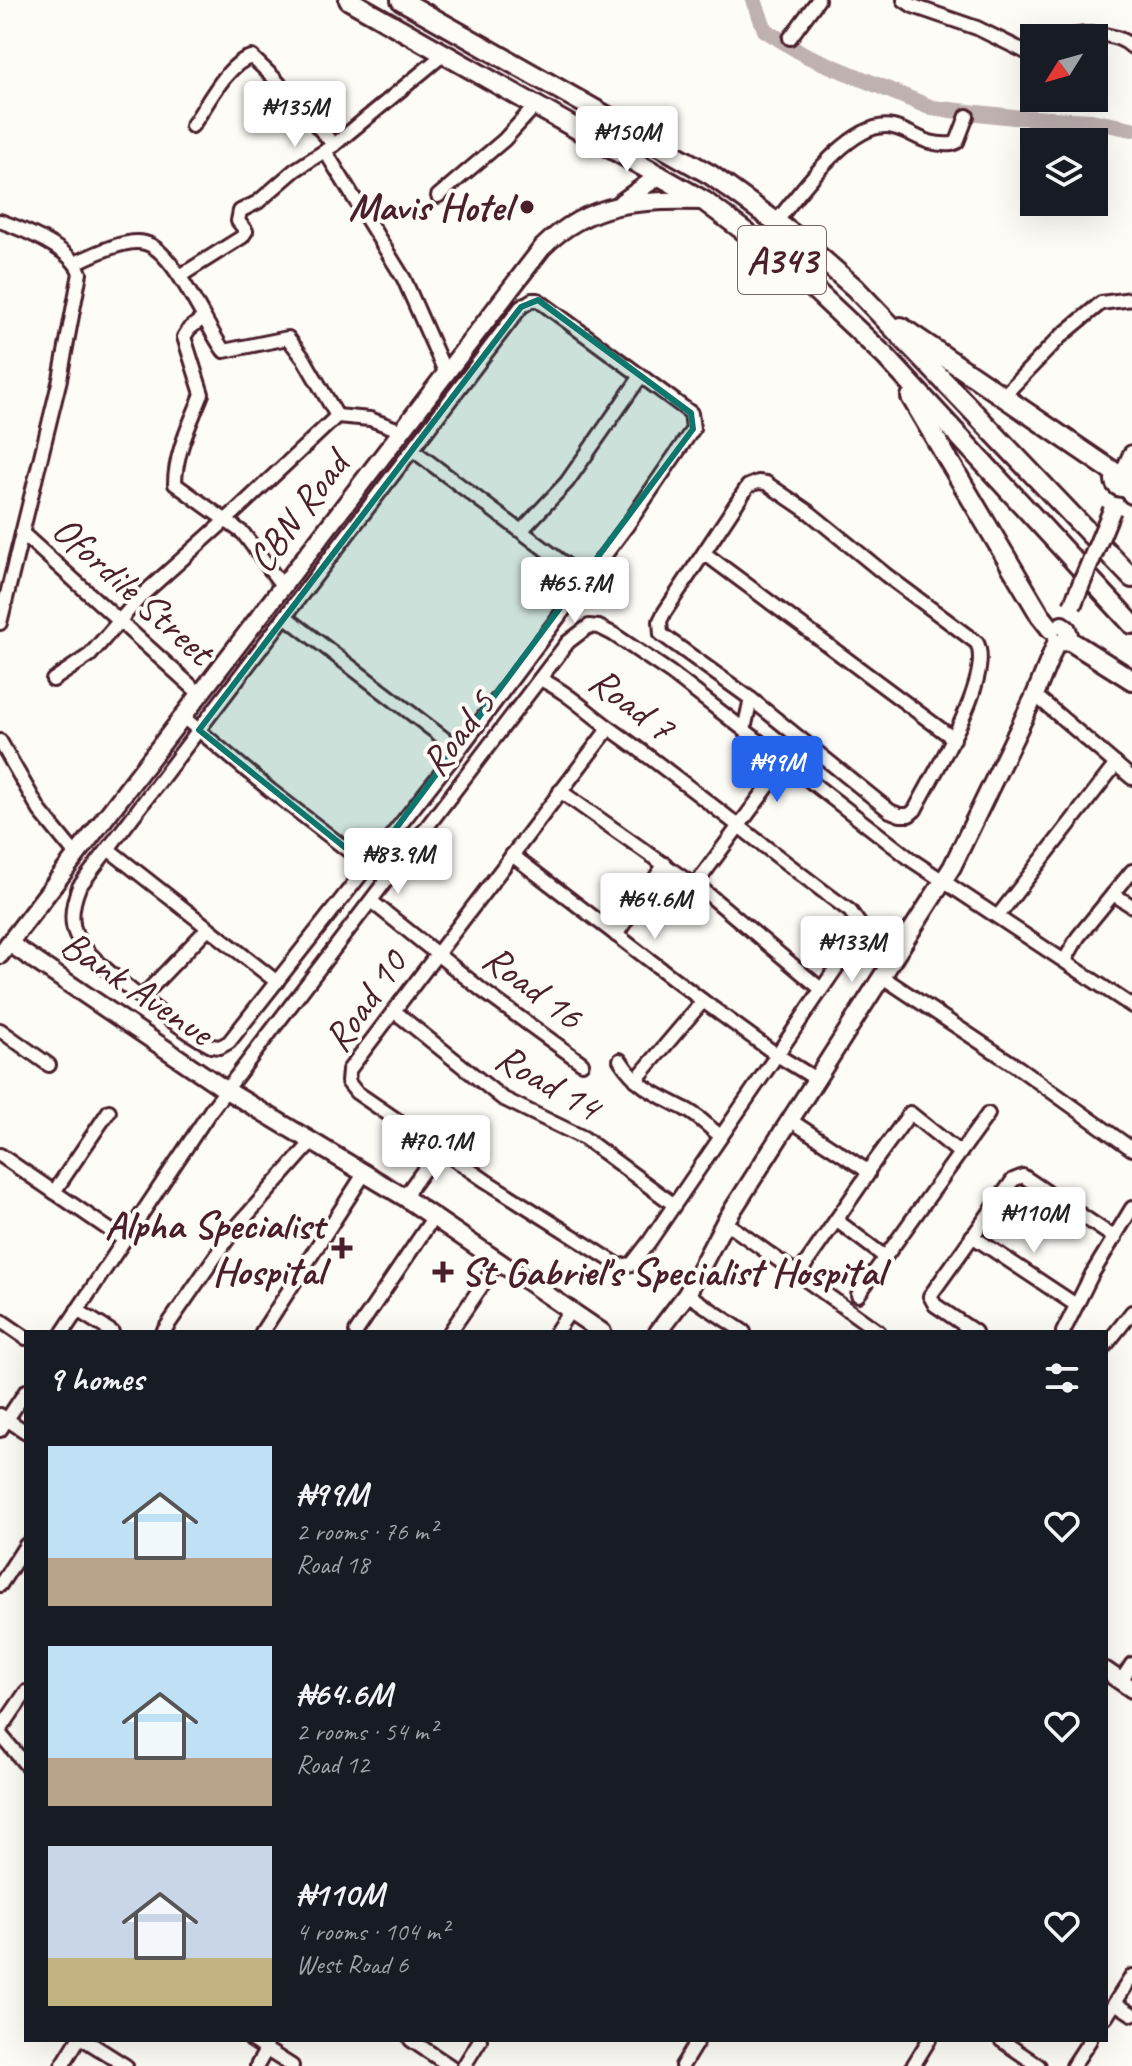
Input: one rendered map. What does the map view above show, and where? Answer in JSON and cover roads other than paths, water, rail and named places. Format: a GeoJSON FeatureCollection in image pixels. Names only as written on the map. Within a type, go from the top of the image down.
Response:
{"type":"FeatureCollection","features":[{"type":"Feature","properties":{"kind":"highway","name":"A343"},"geometry":{"type":"LineString","coordinates":[[349,0],[704,201],[784,261],[886,357],[1132,624]]}},
{"type":"Feature","properties":{"kind":"highway","name":"A343"},"geometry":{"type":"LineString","coordinates":[[401,0],[711,175],[830,264],[1132,578]]}},
{"type":"Feature","properties":{"kind":"highway"},"geometry":{"type":"LineString","coordinates":[[882,316],[929,343],[1070,444],[1121,488]]}},
{"type":"Feature","properties":{"kind":"highway"},"geometry":{"type":"LineString","coordinates":[[886,357],[1040,615],[1059,634],[1132,680]]}},
{"type":"Feature","properties":{"kind":"main road"},"geometry":{"type":"LineString","coordinates":[[617,205],[660,175]]}},
{"type":"Feature","properties":{"kind":"main road","name":"CBN Road"},"geometry":{"type":"LineString","coordinates":[[4,949],[542,248],[571,224],[617,205],[649,200],[704,201]]}},
{"type":"Feature","properties":{"kind":"main road"},"geometry":{"type":"LineString","coordinates":[[660,1330],[687,1294],[725,1222],[967,840],[1035,695],[1121,488],[1132,454]]}},
{"type":"Feature","properties":{"kind":"main road","name":"Bank Avenue"},"geometry":{"type":"LineString","coordinates":[[4,949],[311,1143],[404,1197],[599,1330]]}},
{"type":"Feature","properties":{"kind":"main road"},"geometry":{"type":"LineString","coordinates":[[1108,1672],[1126,1685]]}},
{"type":"Feature","properties":{"kind":"street"},"geometry":{"type":"LineString","coordinates":[[790,38],[818,0]]}},
{"type":"Feature","properties":{"kind":"street"},"geometry":{"type":"LineString","coordinates":[[904,0],[977,28],[1020,49]]}},
{"type":"Feature","properties":{"kind":"street"},"geometry":{"type":"LineString","coordinates":[[1108,38],[1127,42],[1132,47]]}},
{"type":"Feature","properties":{"kind":"street"},"geometry":{"type":"LineString","coordinates":[[180,276],[242,237],[246,231],[238,221],[240,211],[258,202],[295,170],[329,148],[444,54]]}},
{"type":"Feature","properties":{"kind":"street"},"geometry":{"type":"LineString","coordinates":[[192,126],[227,74],[242,60],[252,57],[274,78],[329,148],[404,279],[446,374]]}},
{"type":"Feature","properties":{"kind":"street"},"geometry":{"type":"LineString","coordinates":[[438,196],[504,140],[535,106]]}},
{"type":"Feature","properties":{"kind":"street"},"geometry":{"type":"LineString","coordinates":[[776,222],[854,137],[874,128],[889,127],[933,144],[952,144],[957,142],[967,116]]}},
{"type":"Feature","properties":{"kind":"street"},"geometry":{"type":"LineString","coordinates":[[0,221],[52,245],[80,264]]}},
{"type":"Feature","properties":{"kind":"street"},"geometry":{"type":"LineString","coordinates":[[0,623],[68,344],[80,264],[101,251],[137,242],[148,244],[180,276],[224,351],[288,338],[337,416]]}},
{"type":"Feature","properties":{"kind":"street"},"geometry":{"type":"LineString","coordinates":[[1009,390],[1060,337],[1101,303],[1132,299]]}},
{"type":"Feature","properties":{"kind":"street"},"geometry":{"type":"LineString","coordinates":[[538,300],[641,376],[691,413],[693,429],[586,580],[459,750],[229,1042],[220,1047],[205,1044],[84,949],[75,934],[72,919],[73,901],[79,887],[521,307],[538,300]]}},
{"type":"Feature","properties":{"kind":"street"},"geometry":{"type":"LineString","coordinates":[[203,318],[184,337],[202,394],[189,423],[174,482],[248,538],[283,587]]}},
{"type":"Feature","properties":{"kind":"street"},"geometry":{"type":"LineString","coordinates":[[521,531],[567,482],[641,376]]}},
{"type":"Feature","properties":{"kind":"street"},"geometry":{"type":"LineString","coordinates":[[53,680],[90,655],[127,609],[337,416],[370,419],[402,431]]}},
{"type":"Feature","properties":{"kind":"street"},"geometry":{"type":"LineString","coordinates":[[413,450],[586,580]]}},
{"type":"Feature","properties":{"kind":"street"},"geometry":{"type":"LineString","coordinates":[[758,482],[766,483],[810,513],[977,643],[981,651],[977,676],[954,739],[915,810],[909,815],[890,811],[751,699],[665,638],[659,629],[664,613],[748,486],[758,482]]}},
{"type":"Feature","properties":{"kind":"street","name":"Ofordile Street"},"geometry":{"type":"LineString","coordinates":[[22,533],[200,694]]}},
{"type":"Feature","properties":{"kind":"street"},"geometry":{"type":"LineString","coordinates":[[704,553],[954,739]]}},
{"type":"Feature","properties":{"kind":"street"},"geometry":{"type":"LineString","coordinates":[[286,617],[459,750]]}},
{"type":"Feature","properties":{"kind":"street","name":"Road 5"},"geometry":{"type":"LineString","coordinates":[[64,1330],[226,1090],[568,642],[589,626],[599,627],[671,673],[744,729]]}},
{"type":"Feature","properties":{"kind":"street","name":"Road 7"},"geometry":{"type":"LineString","coordinates":[[439,1149],[620,1266],[632,1264],[860,930],[858,919],[739,824],[554,686],[540,679]]}},
{"type":"Feature","properties":{"kind":"street"},"geometry":{"type":"LineString","coordinates":[[1035,695],[1132,778]]}},
{"type":"Feature","properties":{"kind":"street"},"geometry":{"type":"LineString","coordinates":[[751,699],[744,729],[899,850],[1132,1006]]}},
{"type":"Feature","properties":{"kind":"street"},"geometry":{"type":"LineString","coordinates":[[183,717],[368,866]]}},
{"type":"Feature","properties":{"kind":"street","name":"Road 10"},"geometry":{"type":"LineString","coordinates":[[439,1149],[356,1092],[348,1082],[349,1070],[609,728]]}},
{"type":"Feature","properties":{"kind":"street"},"geometry":{"type":"LineString","coordinates":[[2,750],[40,811],[76,855]]}},
{"type":"Feature","properties":{"kind":"street"},"geometry":{"type":"LineString","coordinates":[[691,882],[786,762]]}},
{"type":"Feature","properties":{"kind":"street"},"geometry":{"type":"LineString","coordinates":[[998,916],[1116,764]]}},
{"type":"Feature","properties":{"kind":"street"},"geometry":{"type":"LineString","coordinates":[[560,791],[691,882],[821,989]]}},
{"type":"Feature","properties":{"kind":"street"},"geometry":{"type":"LineString","coordinates":[[108,849],[277,982]]}},
{"type":"Feature","properties":{"kind":"street"},"geometry":{"type":"LineString","coordinates":[[512,855],[703,1001],[777,1055],[816,1079]]}},
{"type":"Feature","properties":{"kind":"street"},"geometry":{"type":"LineString","coordinates":[[616,935],[665,864]]}},
{"type":"Feature","properties":{"kind":"street"},"geometry":{"type":"LineString","coordinates":[[1065,960],[1078,937],[1132,871]]}},
{"type":"Feature","properties":{"kind":"street"},"geometry":{"type":"LineString","coordinates":[[1113,894],[1132,906]]}},
{"type":"Feature","properties":{"kind":"street","name":"Road 16"},"geometry":{"type":"LineString","coordinates":[[371,901],[436,954],[582,1063]]}},
{"type":"Feature","properties":{"kind":"street"},"geometry":{"type":"LineString","coordinates":[[142,997],[208,928]]}},
{"type":"Feature","properties":{"kind":"street"},"geometry":{"type":"LineString","coordinates":[[881,976],[1019,1068],[1132,1149]]}},
{"type":"Feature","properties":{"kind":"street"},"geometry":{"type":"LineString","coordinates":[[636,1080],[703,1001]]}},
{"type":"Feature","properties":{"kind":"street","name":"Road 14"},"geometry":{"type":"LineString","coordinates":[[394,1011],[502,1098],[584,1138],[673,1204]]}},
{"type":"Feature","properties":{"kind":"street"},"geometry":{"type":"LineString","coordinates":[[0,1030],[49,1065]]}},
{"type":"Feature","properties":{"kind":"street"},"geometry":{"type":"LineString","coordinates":[[620,1060],[636,1080],[661,1099],[688,1110],[721,1136]]}},
{"type":"Feature","properties":{"kind":"street"},"geometry":{"type":"LineString","coordinates":[[54,1192],[109,1111]]}},
{"type":"Feature","properties":{"kind":"street"},"geometry":{"type":"LineString","coordinates":[[798,1275],[910,1113],[960,1153]]}},
{"type":"Feature","properties":{"kind":"street"},"geometry":{"type":"LineString","coordinates":[[858,1295],[988,1114]]}},
{"type":"Feature","properties":{"kind":"street"},"geometry":{"type":"LineString","coordinates":[[790,1120],[867,1172]]}},
{"type":"Feature","properties":{"kind":"street"},"geometry":{"type":"LineString","coordinates":[[164,1330],[233,1231],[311,1143]]}},
{"type":"Feature","properties":{"kind":"street"},"geometry":{"type":"LineString","coordinates":[[404,1197],[439,1149]]}},
{"type":"Feature","properties":{"kind":"street"},"geometry":{"type":"LineString","coordinates":[[0,1155],[123,1239]]}},
{"type":"Feature","properties":{"kind":"street"},"geometry":{"type":"LineString","coordinates":[[263,1330],[364,1174]]}},
{"type":"Feature","properties":{"kind":"street"},"geometry":{"type":"LineString","coordinates":[[972,1330],[935,1305],[930,1296],[1009,1184],[1018,1177],[1023,1176],[1115,1238]]}},
{"type":"Feature","properties":{"kind":"street"},"geometry":{"type":"LineString","coordinates":[[1064,1330],[1132,1208]]}},
{"type":"Feature","properties":{"kind":"street"},"geometry":{"type":"LineString","coordinates":[[357,1330],[433,1218]]}},
{"type":"Feature","properties":{"kind":"street"},"geometry":{"type":"LineString","coordinates":[[836,1220],[885,1257]]}},
{"type":"Feature","properties":{"kind":"street"},"geometry":{"type":"LineString","coordinates":[[725,1222],[876,1330]]}},
{"type":"Feature","properties":{"kind":"street"},"geometry":{"type":"LineString","coordinates":[[972,1236],[1076,1305]]}},
{"type":"Feature","properties":{"kind":"street"},"geometry":{"type":"LineString","coordinates":[[451,1330],[498,1262]]}},
{"type":"Feature","properties":{"kind":"street"},"geometry":{"type":"LineString","coordinates":[[687,1294],[741,1330]]}},
{"type":"Feature","properties":{"kind":"street"},"geometry":{"type":"LineString","coordinates":[[77,1310],[109,1330]]}},
{"type":"Feature","properties":{"kind":"street"},"geometry":{"type":"LineString","coordinates":[[557,1330],[570,1311]]}},
{"type":"Feature","properties":{"kind":"street"},"geometry":{"type":"LineString","coordinates":[[1108,1342],[1132,1312]]}},
{"type":"Feature","properties":{"kind":"street"},"geometry":{"type":"LineString","coordinates":[[0,1320],[24,1337]]}},
{"type":"Feature","properties":{"kind":"street"},"geometry":{"type":"LineString","coordinates":[[24,1394],[2,1422],[24,1431]]}},
{"type":"Feature","properties":{"kind":"street"},"geometry":{"type":"LineString","coordinates":[[0,1585],[24,1548]]}},
{"type":"Feature","properties":{"kind":"street"},"geometry":{"type":"LineString","coordinates":[[1126,1685],[1132,1664]]}},
{"type":"Feature","properties":{"kind":"street"},"geometry":{"type":"LineString","coordinates":[[24,1695],[0,1732],[24,1762]]}},
{"type":"Feature","properties":{"kind":"street"},"geometry":{"type":"LineString","coordinates":[[1108,2014],[1132,1976]]}},
{"type":"Feature","properties":{"kind":"street"},"geometry":{"type":"LineString","coordinates":[[1115,2003],[1132,2014]]}},
{"type":"Feature","properties":{"kind":"street"},"geometry":{"type":"LineString","coordinates":[[62,2066],[77,2042]]}},
{"type":"Feature","properties":{"kind":"street"},"geometry":{"type":"LineString","coordinates":[[88,2042],[126,2066]]}},
{"type":"Feature","properties":{"kind":"street"},"geometry":{"type":"LineString","coordinates":[[254,2042],[292,2066]]}},
{"type":"Feature","properties":{"kind":"street"},"geometry":{"type":"LineString","coordinates":[[414,2042],[450,2066]]}},
{"type":"Feature","properties":{"kind":"street"},"geometry":{"type":"LineString","coordinates":[[464,2066],[479,2042]]}},
{"type":"Feature","properties":{"kind":"street"},"geometry":{"type":"LineString","coordinates":[[682,2066],[697,2042]]}},
{"type":"Feature","properties":{"kind":"street"},"geometry":{"type":"LineString","coordinates":[[913,2066],[928,2042]]}},
{"type":"Feature","properties":{"kind":"street"},"geometry":{"type":"LineString","coordinates":[[1004,2042],[1039,2066]]}},
{"type":"Feature","properties":{"kind":"street"},"geometry":{"type":"LineString","coordinates":[[1073,2066],[1089,2042]]}},
{"type":"Feature","properties":{"kind":"street"},"geometry":{"type":"LineString","coordinates":[[257,2066],[266,2050]]}},
{"type":"Feature","properties":{"kind":"waterway"},"geometry":{"type":"LineString","coordinates":[[754,0],[765,30],[805,55],[932,108],[1091,121],[1132,129]]}},
{"type":"Feature","properties":{"kind":"place","name":"Mavis Hotel"},"geometry":{"type":"Point","coordinates":[527,207]}},
{"type":"Feature","properties":{"kind":"place","name":"Alpha Specialist Hospital"},"geometry":{"type":"Point","coordinates":[342,1248]}},
{"type":"Feature","properties":{"kind":"place","name":"St Gabriel's Specialist Hospital"},"geometry":{"type":"Point","coordinates":[443,1272]}}]}
